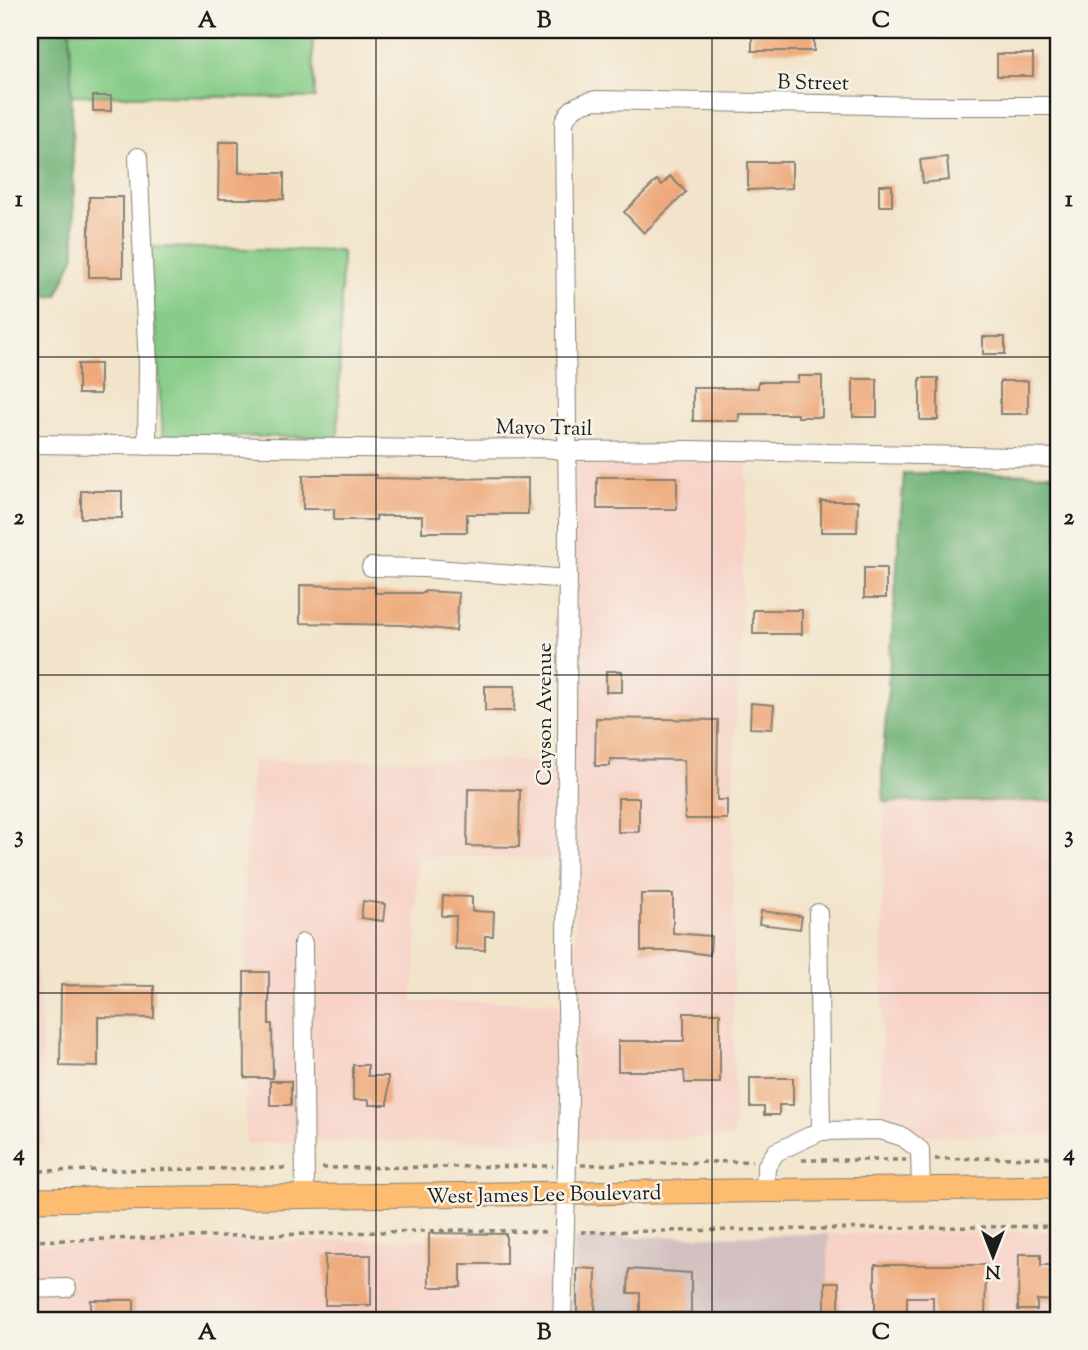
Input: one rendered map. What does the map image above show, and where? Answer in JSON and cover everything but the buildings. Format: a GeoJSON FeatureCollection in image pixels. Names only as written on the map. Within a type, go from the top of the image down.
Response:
{"type":"FeatureCollection","features":[{"type":"Feature","properties":{"kind":"main road","name":"West James Lee Boulevard"},"geometry":{"type":"LineString","coordinates":[[30,1200],[1058,1188]]}},
{"type":"Feature","properties":{"kind":"street","name":"B Street"},"geometry":{"type":"LineString","coordinates":[[570,110],[580,103],[596,100],[875,106],[1058,106]]}},
{"type":"Feature","properties":{"kind":"street","name":"Cayson Avenue"},"geometry":{"type":"LineString","coordinates":[[562,1320],[569,1099],[566,962],[568,450],[564,123],[570,110]]}},
{"type":"Feature","properties":{"kind":"street"},"geometry":{"type":"LineString","coordinates":[[138,158],[147,340],[147,446]]}},
{"type":"Feature","properties":{"kind":"street","name":"Mayo Trail"},"geometry":{"type":"LineString","coordinates":[[30,444],[702,450],[1058,458]]}},
{"type":"Feature","properties":{"kind":"street"},"geometry":{"type":"LineString","coordinates":[[371,567],[424,568],[568,579]]}},
{"type":"Feature","properties":{"kind":"street"},"geometry":{"type":"LineString","coordinates":[[818,913],[821,1131]]}},
{"type":"Feature","properties":{"kind":"street"},"geometry":{"type":"LineString","coordinates":[[303,943],[305,1196]]}},
{"type":"Feature","properties":{"kind":"street"},"geometry":{"type":"LineString","coordinates":[[765,1192],[766,1167],[776,1152],[821,1131],[880,1130],[903,1137],[920,1150],[920,1190]]}},
{"type":"Feature","properties":{"kind":"street"},"geometry":{"type":"LineString","coordinates":[[30,1289],[67,1288]]}},
{"type":"Feature","properties":{"kind":"path"},"geometry":{"type":"LineString","coordinates":[[30,1171],[1058,1157]]}},
{"type":"Feature","properties":{"kind":"path"},"geometry":{"type":"LineString","coordinates":[[30,1241],[462,1230],[565,1232],[1058,1226]]}},
{"type":"Feature","properties":{"kind":"shaded area"},"geometry":{"type":"Polygon","coordinates":[[[576,461],[748,461],[733,793],[734,1138],[577,1140],[574,712],[576,461]]]}},
{"type":"Feature","properties":{"kind":"shaded area"},"geometry":{"type":"Polygon","coordinates":[[[253,761],[557,762],[558,859],[417,856],[416,961],[412,1002],[559,1002],[559,1140],[246,1143],[245,855],[253,761]]]}},
{"type":"Feature","properties":{"kind":"shaded area"},"geometry":{"type":"Polygon","coordinates":[[[1058,801],[1058,1135],[881,1136],[884,802],[1058,801]]]}},
{"type":"Feature","properties":{"kind":"shaded area"},"geometry":{"type":"Polygon","coordinates":[[[30,926],[40,999],[45,1145],[30,1145],[30,926]]]}},
{"type":"Feature","properties":{"kind":"shaded area"},"geometry":{"type":"Polygon","coordinates":[[[1058,1231],[1058,1320],[828,1320],[828,1234],[1058,1231]]]}},
{"type":"Feature","properties":{"kind":"shaded area"},"geometry":{"type":"Polygon","coordinates":[[[828,1234],[828,1320],[572,1320],[573,1238],[828,1234]]]}},
{"type":"Feature","properties":{"kind":"shaded area"},"geometry":{"type":"Polygon","coordinates":[[[556,1238],[554,1320],[30,1320],[30,1245],[556,1238]]]}},
{"type":"Feature","properties":{"kind":"green space"},"geometry":{"type":"Polygon","coordinates":[[[30,30],[70,30],[75,255],[57,296],[30,297],[30,30]]]}},
{"type":"Feature","properties":{"kind":"green space"},"geometry":{"type":"Polygon","coordinates":[[[70,30],[312,30],[315,98],[71,95],[70,30]]]}},
{"type":"Feature","properties":{"kind":"green space"},"geometry":{"type":"Polygon","coordinates":[[[149,247],[342,251],[338,437],[163,436],[149,247]]]}},
{"type":"Feature","properties":{"kind":"green space"},"geometry":{"type":"Polygon","coordinates":[[[904,473],[1058,474],[1058,801],[884,802],[882,770],[904,473]]]}}]}
